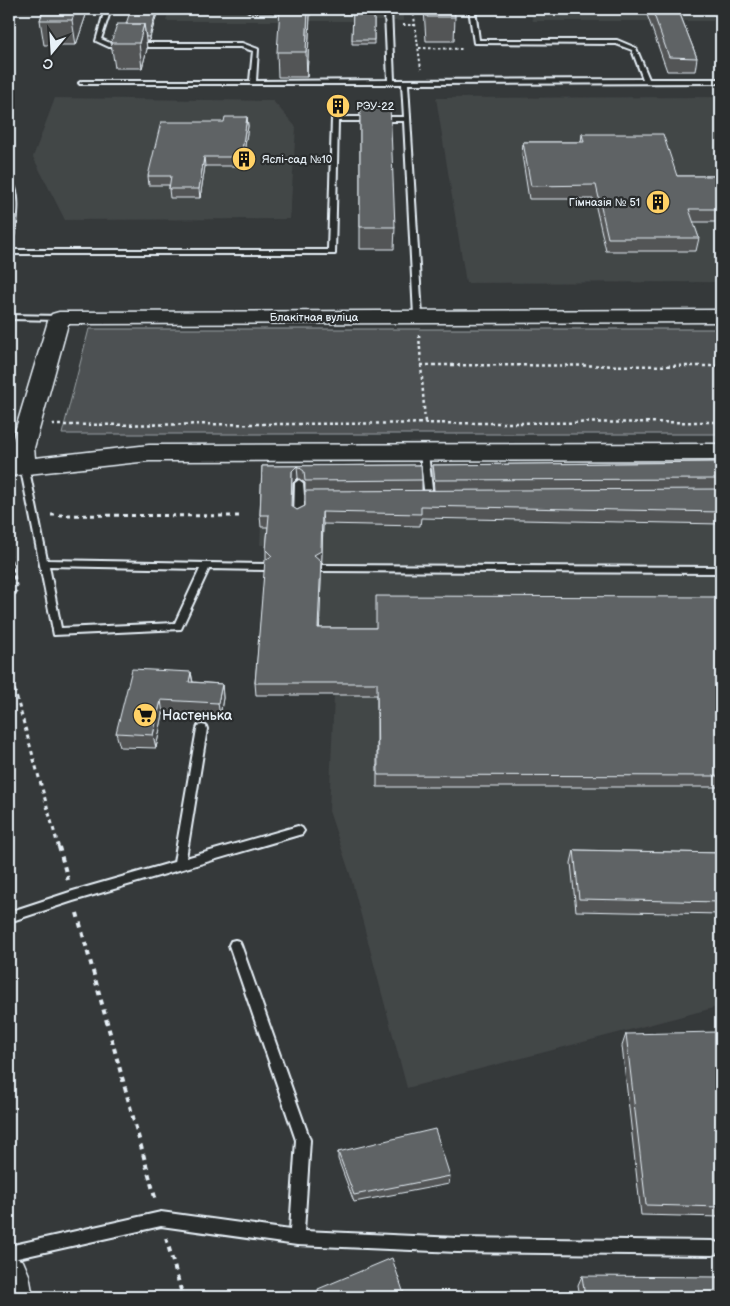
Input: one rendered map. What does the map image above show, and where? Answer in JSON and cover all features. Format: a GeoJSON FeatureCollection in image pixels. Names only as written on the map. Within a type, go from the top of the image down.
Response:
{"type":"FeatureCollection","features":[{"type":"Feature","properties":{"kind":"street","name":"Блакітная вуліца"},"geometry":{"type":"LineString","coordinates":[[59,318],[721,316]]}},
{"type":"Feature","properties":{"kind":"street"},"geometry":{"type":"LineString","coordinates":[[59,318],[16,466],[149,453],[721,452]]}},
{"type":"Feature","properties":{"kind":"street"},"geometry":{"type":"LineString","coordinates":[[9,1276],[13,1297]]}},
{"type":"Feature","properties":{"kind":"lane"},"geometry":{"type":"LineString","coordinates":[[108,9],[98,40],[109,45],[242,45],[256,50],[253,82]]}},
{"type":"Feature","properties":{"kind":"lane"},"geometry":{"type":"LineString","coordinates":[[249,9],[388,10],[391,82]]}},
{"type":"Feature","properties":{"kind":"lane"},"geometry":{"type":"LineString","coordinates":[[472,9],[476,42],[617,42],[634,49],[646,81]]}},
{"type":"Feature","properties":{"kind":"lane"},"geometry":{"type":"LineString","coordinates":[[82,83],[721,81]]}},
{"type":"Feature","properties":{"kind":"lane"},"geometry":{"type":"LineString","coordinates":[[405,82],[418,316]]}},
{"type":"Feature","properties":{"kind":"lane"},"geometry":{"type":"LineString","coordinates":[[9,252],[332,252],[335,119],[406,119]]}},
{"type":"Feature","properties":{"kind":"lane"},"geometry":{"type":"LineString","coordinates":[[9,182],[14,223],[9,237]]}},
{"type":"Feature","properties":{"kind":"lane"},"geometry":{"type":"LineString","coordinates":[[9,317],[59,318]]}},
{"type":"Feature","properties":{"kind":"lane"},"geometry":{"type":"LineString","coordinates":[[419,498],[434,498],[424,452]]}},
{"type":"Feature","properties":{"kind":"lane"},"geometry":{"type":"LineString","coordinates":[[16,466],[34,515],[57,632],[178,626],[206,566]]}},
{"type":"Feature","properties":{"kind":"lane"},"geometry":{"type":"LineString","coordinates":[[299,483],[299,518]]}},
{"type":"Feature","properties":{"kind":"lane"},"geometry":{"type":"LineString","coordinates":[[300,498],[330,498]]}},
{"type":"Feature","properties":{"kind":"lane"},"geometry":{"type":"LineString","coordinates":[[43,563],[266,567]]}},
{"type":"Feature","properties":{"kind":"lane"},"geometry":{"type":"LineString","coordinates":[[321,568],[721,570]]}},
{"type":"Feature","properties":{"kind":"lane"},"geometry":{"type":"LineString","coordinates":[[179,865],[202,729]]}},
{"type":"Feature","properties":{"kind":"lane"},"geometry":{"type":"LineString","coordinates":[[9,918],[73,896],[298,831]]}},
{"type":"Feature","properties":{"kind":"lane"},"geometry":{"type":"LineString","coordinates":[[235,945],[303,1140],[297,1238]]}},
{"type":"Feature","properties":{"kind":"lane"},"geometry":{"type":"LineString","coordinates":[[9,1253],[160,1219],[297,1238],[457,1245],[713,1248]]}},
{"type":"Feature","properties":{"kind":"path"},"geometry":{"type":"LineString","coordinates":[[413,9],[423,82]]}},
{"type":"Feature","properties":{"kind":"path"},"geometry":{"type":"LineString","coordinates":[[419,48],[470,49],[476,46],[476,42]]}},
{"type":"Feature","properties":{"kind":"path"},"geometry":{"type":"LineString","coordinates":[[418,316],[425,422]]}},
{"type":"Feature","properties":{"kind":"path"},"geometry":{"type":"LineString","coordinates":[[421,365],[721,366]]}},
{"type":"Feature","properties":{"kind":"path"},"geometry":{"type":"LineString","coordinates":[[29,426],[425,422],[721,422]]}},
{"type":"Feature","properties":{"kind":"path"},"geometry":{"type":"LineString","coordinates":[[9,515],[243,516]]}},
{"type":"Feature","properties":{"kind":"path"},"geometry":{"type":"LineString","coordinates":[[9,552],[17,590],[9,605]]}},
{"type":"Feature","properties":{"kind":"path"},"geometry":{"type":"LineString","coordinates":[[9,668],[9,675],[73,896],[160,1219],[183,1297]]}},
{"type":"Feature","properties":{"kind":"path"},"geometry":{"type":"LineString","coordinates":[[9,1020],[18,1017]]}},
{"type":"Feature","properties":{"kind":"shaded area"},"geometry":{"type":"Polygon","coordinates":[[[169,9],[403,9],[403,21],[166,21],[169,9]]]}},
{"type":"Feature","properties":{"kind":"shaded area"},"geometry":{"type":"Polygon","coordinates":[[[530,9],[721,9],[721,21],[533,21],[530,9]]]}},
{"type":"Feature","properties":{"kind":"shaded area"},"geometry":{"type":"Polygon","coordinates":[[[721,97],[721,282],[466,283],[436,98],[721,97]]]}},
{"type":"Feature","properties":{"kind":"shaded area"},"geometry":{"type":"Polygon","coordinates":[[[55,98],[273,101],[296,127],[290,219],[65,220],[33,157],[55,98]]]}},
{"type":"Feature","properties":{"kind":"shaded area"},"geometry":{"type":"Polygon","coordinates":[[[89,329],[721,329],[721,434],[62,434],[89,329]]]}},
{"type":"Feature","properties":{"kind":"shaded area"},"geometry":{"type":"Polygon","coordinates":[[[721,474],[721,1006],[407,1088],[350,874],[329,811],[334,695],[256,695],[268,545],[260,545],[263,478],[721,474]]]}},
{"type":"Feature","properties":{"kind":"building"},"geometry":{"type":"Polygon","coordinates":[[[44,9],[76,9],[72,20],[40,20],[44,9]]]}},
{"type":"Feature","properties":{"kind":"building"},"geometry":{"type":"Polygon","coordinates":[[[131,9],[157,9],[149,37],[146,37],[144,24],[126,24],[131,9]]]}},
{"type":"Feature","properties":{"kind":"building"},"geometry":{"type":"Polygon","coordinates":[[[280,9],[308,9],[306,52],[277,52],[280,9]]]}},
{"type":"Feature","properties":{"kind":"building"},"geometry":{"type":"Polygon","coordinates":[[[427,9],[454,9],[455,17],[427,17],[427,9]]]}},
{"type":"Feature","properties":{"kind":"building"},"geometry":{"type":"Polygon","coordinates":[[[652,9],[678,9],[697,58],[669,57],[652,9]]]}},
{"type":"Feature","properties":{"kind":"building"},"geometry":{"type":"Polygon","coordinates":[[[353,10],[374,10],[374,40],[352,40],[353,10]]]}},
{"type":"Feature","properties":{"kind":"building"},"geometry":{"type":"Polygon","coordinates":[[[117,24],[144,24],[139,43],[111,43],[117,24]]]}},
{"type":"Feature","properties":{"kind":"building"},"geometry":{"type":"Polygon","coordinates":[[[360,104],[390,104],[395,227],[360,227],[360,104]]]}},
{"type":"Feature","properties":{"kind":"building"},"geometry":{"type":"Polygon","coordinates":[[[225,117],[247,117],[241,157],[204,157],[199,189],[169,189],[171,176],[148,176],[161,122],[224,122],[225,117]]]}},
{"type":"Feature","properties":{"kind":"building","name":"Гімназія № 51"},"geometry":{"type":"Polygon","coordinates":[[[582,134],[663,134],[677,176],[721,176],[721,209],[689,209],[699,238],[608,238],[596,185],[531,186],[523,142],[584,142],[582,134]]]}},
{"type":"Feature","properties":{"kind":"building"},"geometry":{"type":"Polygon","coordinates":[[[721,462],[721,479],[435,480],[433,465],[721,462]]]}},
{"type":"Feature","properties":{"kind":"building"},"geometry":{"type":"Polygon","coordinates":[[[421,465],[422,480],[305,481],[304,471],[297,466],[292,471],[291,506],[297,510],[305,506],[305,491],[721,489],[721,512],[421,506],[421,514],[322,512],[321,551],[314,555],[321,561],[318,628],[376,628],[376,596],[721,597],[721,776],[378,775],[377,683],[255,683],[265,560],[272,556],[266,550],[269,515],[260,515],[262,466],[421,465]]]}},
{"type":"Feature","properties":{"kind":"building"},"geometry":{"type":"Polygon","coordinates":[[[132,669],[191,672],[189,682],[222,684],[218,703],[161,700],[153,735],[116,733],[132,669]]]}},
{"type":"Feature","properties":{"kind":"building"},"geometry":{"type":"Polygon","coordinates":[[[574,850],[721,853],[721,902],[579,899],[574,850]]]}},
{"type":"Feature","properties":{"kind":"building"},"geometry":{"type":"Polygon","coordinates":[[[716,1032],[721,1058],[721,1207],[646,1205],[626,1034],[716,1032]]]}},
{"type":"Feature","properties":{"kind":"building"},"geometry":{"type":"Polygon","coordinates":[[[435,1129],[450,1176],[354,1195],[338,1152],[435,1129]]]}},
{"type":"Feature","properties":{"kind":"building"},"geometry":{"type":"Polygon","coordinates":[[[392,1258],[405,1297],[319,1297],[318,1289],[392,1258]]]}},
{"type":"Feature","properties":{"kind":"building"},"geometry":{"type":"Polygon","coordinates":[[[582,1276],[721,1277],[721,1297],[585,1297],[582,1276]]]}},
{"type":"Feature","properties":{"kind":"place","name":"РЭУ-22"},"geometry":{"type":"Point","coordinates":[338,106]}},
{"type":"Feature","properties":{"kind":"place","name":"Яслі-сад №10"},"geometry":{"type":"Point","coordinates":[244,159]}},
{"type":"Feature","properties":{"kind":"place","name":"Гімназія № 51"},"geometry":{"type":"Point","coordinates":[658,202]}},
{"type":"Feature","properties":{"kind":"place","name":"Настенька"},"geometry":{"type":"Point","coordinates":[145,715]}}]}
